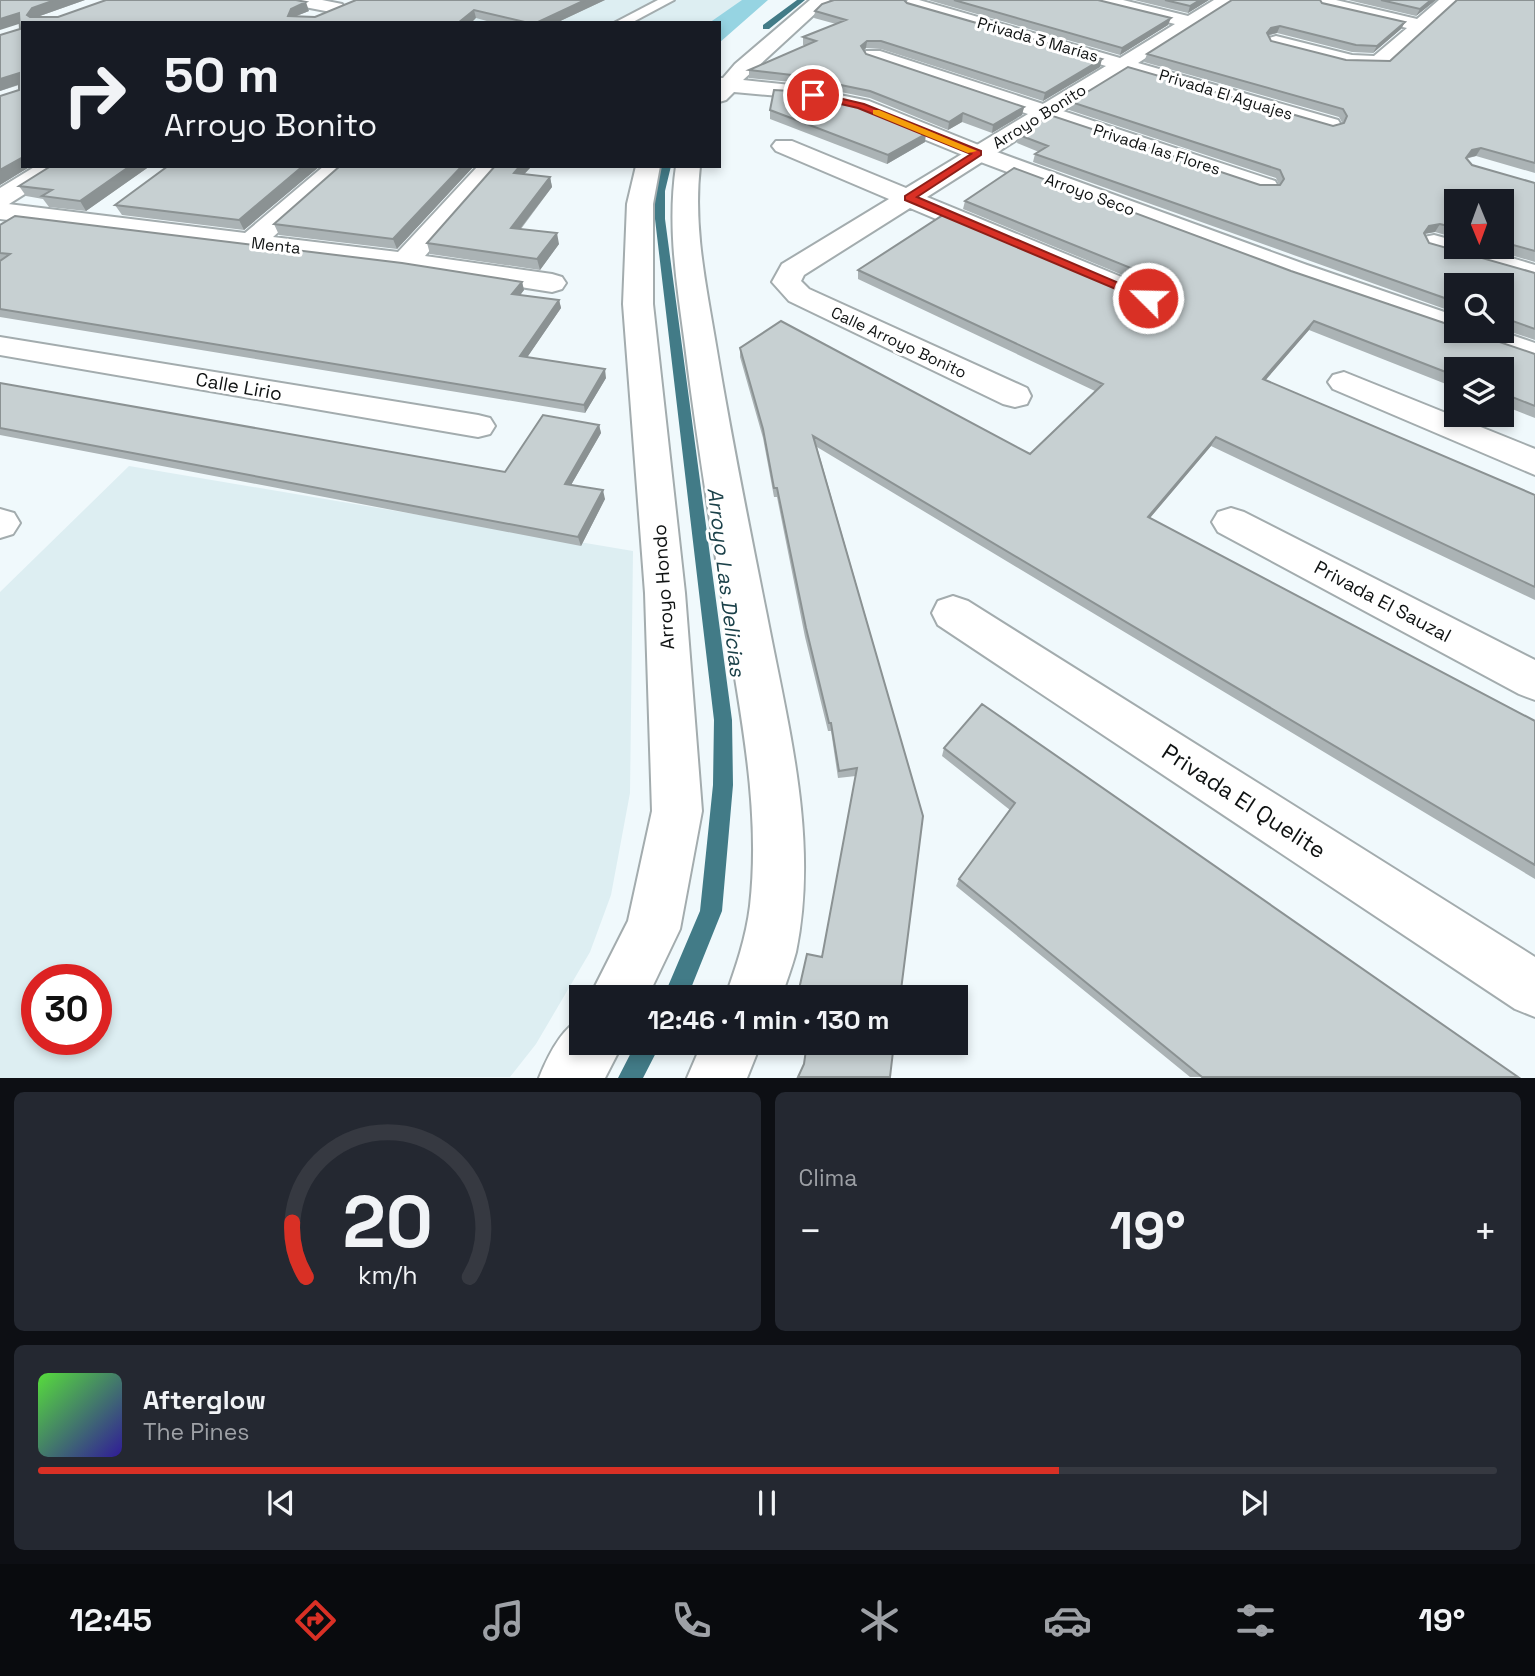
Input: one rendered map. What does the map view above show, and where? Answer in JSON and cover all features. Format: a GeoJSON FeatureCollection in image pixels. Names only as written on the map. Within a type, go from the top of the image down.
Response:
{"type":"FeatureCollection","features":[{"type":"Feature","properties":{"kind":"street"},"geometry":{"type":"LineString","coordinates":[[295,0],[336,8]]}},
{"type":"Feature","properties":{"kind":"street"},"geometry":{"type":"LineString","coordinates":[[307,21],[357,0]]}},
{"type":"Feature","properties":{"kind":"street"},"geometry":{"type":"LineString","coordinates":[[722,88],[821,0]]}},
{"type":"Feature","properties":{"kind":"street"},"geometry":{"type":"LineString","coordinates":[[1101,0],[1191,22]]}},
{"type":"Feature","properties":{"kind":"street","name":"Arroyo Bonito"},"geometry":{"type":"LineString","coordinates":[[786,282],[792,270],[1226,0]]}},
{"type":"Feature","properties":{"kind":"street"},"geometry":{"type":"LineString","coordinates":[[1276,42],[1367,63],[1379,62],[1449,0]]}},
{"type":"Feature","properties":{"kind":"street","name":"Privada 3 Marías"},"geometry":{"type":"LineString","coordinates":[[914,4],[1122,63]]}},
{"type":"Feature","properties":{"kind":"street"},"geometry":{"type":"LineString","coordinates":[[1326,4],[1419,25]]}},
{"type":"Feature","properties":{"kind":"street","name":"Privada las Flores"},"geometry":{"type":"LineString","coordinates":[[873,55],[1266,186]]}},
{"type":"Feature","properties":{"kind":"street","name":"Privada El Aguajes"},"geometry":{"type":"LineString","coordinates":[[1122,63],[1330,125]]}},
{"type":"Feature","properties":{"kind":"street","name":"Arroyo Seco"},"geometry":{"type":"LineString","coordinates":[[722,88],[791,91],[861,106],[978,153],[1444,322]]}},
{"type":"Feature","properties":{"kind":"street"},"geometry":{"type":"LineString","coordinates":[[784,146],[1148,298]]}},
{"type":"Feature","properties":{"kind":"street"},"geometry":{"type":"LineString","coordinates":[[0,200],[50,168]]}},
{"type":"Feature","properties":{"kind":"street"},"geometry":{"type":"LineString","coordinates":[[251,242],[337,168]]}},
{"type":"Feature","properties":{"kind":"street"},"geometry":{"type":"LineString","coordinates":[[405,261],[489,168]]}},
{"type":"Feature","properties":{"kind":"street","name":"Arroyo Hondo"},"geometry":{"type":"LineString","coordinates":[[624,985],[653,929],[677,811],[665,593],[638,304],[640,204],[649,168]]}},
{"type":"Feature","properties":{"kind":"street"},"geometry":{"type":"LineString","coordinates":[[688,168],[684,188],[690,268],[707,390],[769,744],[780,857],[766,967],[758,985]]}},
{"type":"Feature","properties":{"kind":"street"},"geometry":{"type":"LineString","coordinates":[[92,222],[126,198]]}},
{"type":"Feature","properties":{"kind":"street","name":"Menta"},"geometry":{"type":"LineString","coordinates":[[0,211],[405,261],[552,283]]}},
{"type":"Feature","properties":{"kind":"street"},"geometry":{"type":"LineString","coordinates":[[1434,243],[1535,275]]}},
{"type":"Feature","properties":{"kind":"street","name":"Calle Arroyo Bonito"},"geometry":{"type":"LineString","coordinates":[[786,282],[799,295],[1015,396]]}},
{"type":"Feature","properties":{"kind":"street"},"geometry":{"type":"LineString","coordinates":[[1506,343],[1535,353]]}},
{"type":"Feature","properties":{"kind":"street","name":"Calle Lirio"},"geometry":{"type":"LineString","coordinates":[[0,346],[478,426]]}},
{"type":"Feature","properties":{"kind":"street"},"geometry":{"type":"LineString","coordinates":[[1344,382],[1535,463]]}},
{"type":"Feature","properties":{"kind":"street","name":"Privada El Sauzal"},"geometry":{"type":"LineString","coordinates":[[1231,522],[1535,681]]}},
{"type":"Feature","properties":{"kind":"street","name":"Privada El Quelite"},"geometry":{"type":"LineString","coordinates":[[953,613],[1535,989]]}},
{"type":"Feature","properties":{"kind":"street"},"geometry":{"type":"LineString","coordinates":[[569,1077],[585,1055]]}},
{"type":"Feature","properties":{"kind":"street"},"geometry":{"type":"LineString","coordinates":[[717,1077],[727,1055]]}},
{"type":"Feature","properties":{"kind":"lane"},"geometry":{"type":"LineString","coordinates":[[624,21],[668,0]]}},
{"type":"Feature","properties":{"kind":"shaded area"},"geometry":{"type":"Polygon","coordinates":[[[382,0],[765,0],[721,22],[336,21],[382,0]]]}},
{"type":"Feature","properties":{"kind":"shaded area"},"geometry":{"type":"Polygon","coordinates":[[[742,0],[768,0],[721,41],[721,21],[712,21],[742,0]]]}},
{"type":"Feature","properties":{"kind":"shaded area"},"geometry":{"type":"Polygon","coordinates":[[[129,466],[633,551],[630,793],[611,895],[590,952],[536,1044],[510,1077],[0,1078],[0,592],[129,466]]]}},
{"type":"Feature","properties":{"kind":"building"},"geometry":{"type":"Polygon","coordinates":[[[0,0],[55,0],[32,8],[27,15],[58,17],[106,0],[296,0],[306,2],[291,9],[288,16],[315,17],[356,0],[585,0],[540,21],[521,21],[474,10],[460,21],[21,21],[21,158],[0,170],[0,96],[19,90],[19,73],[0,79],[0,35],[20,29],[19,13],[0,19],[0,0]]]}},
{"type":"Feature","properties":{"kind":"building"},"geometry":{"type":"Polygon","coordinates":[[[834,0],[904,0],[1102,59],[1045,93],[881,41],[867,41],[861,46],[866,54],[1024,107],[993,125],[963,113],[949,122],[870,91],[792,75],[749,70],[816,41],[803,37],[846,20],[815,11],[822,4],[834,0]]]}},
{"type":"Feature","properties":{"kind":"building"},"geometry":{"type":"Polygon","coordinates":[[[954,0],[1098,0],[1171,18],[1122,48],[954,0]]]}},
{"type":"Feature","properties":{"kind":"building"},"geometry":{"type":"Polygon","coordinates":[[[1165,0],[1200,0],[1190,6],[1165,0]]]}},
{"type":"Feature","properties":{"kind":"building"},"geometry":{"type":"Polygon","coordinates":[[[1232,0],[1320,0],[1322,3],[1405,22],[1377,46],[1356,45],[1280,26],[1271,28],[1267,33],[1271,41],[1346,60],[1390,61],[1457,0],[1535,0],[1535,163],[1481,148],[1472,150],[1466,158],[1472,165],[1535,183],[1535,251],[1514,245],[1514,189],[1444,189],[1444,225],[1429,226],[1424,233],[1429,243],[1444,247],[1444,259],[1486,259],[1535,273],[1535,329],[1514,322],[1514,273],[1444,273],[1444,298],[1035,154],[1048,146],[1019,135],[1050,115],[1260,185],[1280,185],[1284,179],[1280,170],[1071,102],[1128,67],[1333,126],[1344,123],[1347,116],[1343,109],[1147,54],[1232,0]]]}},
{"type":"Feature","properties":{"kind":"building"},"geometry":{"type":"Polygon","coordinates":[[[1381,0],[1431,0],[1420,9],[1381,0]]]}},
{"type":"Feature","properties":{"kind":"building"},"geometry":{"type":"Polygon","coordinates":[[[774,90],[791,91],[855,105],[926,134],[888,155],[770,110],[774,90]]]}},
{"type":"Feature","properties":{"kind":"building"},"geometry":{"type":"Polygon","coordinates":[[[48,168],[127,168],[80,201],[42,196],[52,190],[19,186],[48,168]]]}},
{"type":"Feature","properties":{"kind":"building"},"geometry":{"type":"Polygon","coordinates":[[[165,168],[301,168],[239,220],[115,205],[165,168]]]}},
{"type":"Feature","properties":{"kind":"building"},"geometry":{"type":"Polygon","coordinates":[[[338,168],[460,168],[393,239],[274,224],[338,168]]]}},
{"type":"Feature","properties":{"kind":"building"},"geometry":{"type":"Polygon","coordinates":[[[493,168],[518,168],[514,173],[550,177],[511,228],[557,233],[537,259],[427,243],[493,168]]]}},
{"type":"Feature","properties":{"kind":"building"},"geometry":{"type":"Polygon","coordinates":[[[1014,168],[1291,271],[1444,323],[1444,343],[1502,343],[1535,354],[1535,406],[1514,398],[1514,357],[1444,357],[1444,371],[1314,321],[1263,379],[1535,495],[1535,587],[1216,437],[1148,517],[1535,721],[1535,865],[813,436],[923,816],[902,985],[800,985],[807,954],[822,957],[857,768],[839,771],[831,723],[806,628],[777,488],[774,488],[763,429],[740,348],[781,321],[1030,454],[1103,384],[858,270],[943,215],[1152,301],[1164,297],[1169,289],[1163,281],[965,201],[1014,168]]]}},
{"type":"Feature","properties":{"kind":"building"},"geometry":{"type":"Polygon","coordinates":[[[15,216],[402,263],[522,282],[512,294],[559,300],[520,356],[605,369],[584,405],[0,309],[0,261],[10,254],[0,253],[0,225],[15,216]]]}},
{"type":"Feature","properties":{"kind":"building"},"geometry":{"type":"Polygon","coordinates":[[[0,383],[505,472],[543,415],[599,425],[565,484],[603,490],[578,537],[0,428],[0,383]]]}},
{"type":"Feature","properties":{"kind":"building"},"geometry":{"type":"Polygon","coordinates":[[[982,704],[1518,1077],[1202,1077],[959,879],[1015,803],[944,748],[982,704]]]}},
{"type":"Feature","properties":{"kind":"building"},"geometry":{"type":"Polygon","coordinates":[[[805,1055],[893,1055],[890,1077],[798,1077],[805,1055]]]}},
{"type":"Feature","properties":{"kind":"waterway","name":"Arroyo Las Delicias"},"geometry":{"type":"LineString","coordinates":[[766,27],[801,0]]}},
{"type":"Feature","properties":{"kind":"waterway","name":"Arroyo Las Delicias"},"geometry":{"type":"LineString","coordinates":[[666,168],[660,191],[660,219],[723,720],[723,785],[711,911],[681,985]]}},
{"type":"Feature","properties":{"kind":"waterway","name":"Arroyo Las Delicias"},"geometry":{"type":"LineString","coordinates":[[630,1078],[642,1055]]}},
{"type":"Feature","properties":{"kind":"slow traffic"},"geometry":{"type":"LineString","coordinates":[[876,112],[972,151]]}},
{"type":"Feature","properties":{"kind":"route"},"geometry":{"type":"LineString","coordinates":[[813,95],[861,106],[978,153],[909,198],[1148,298]]}}]}
